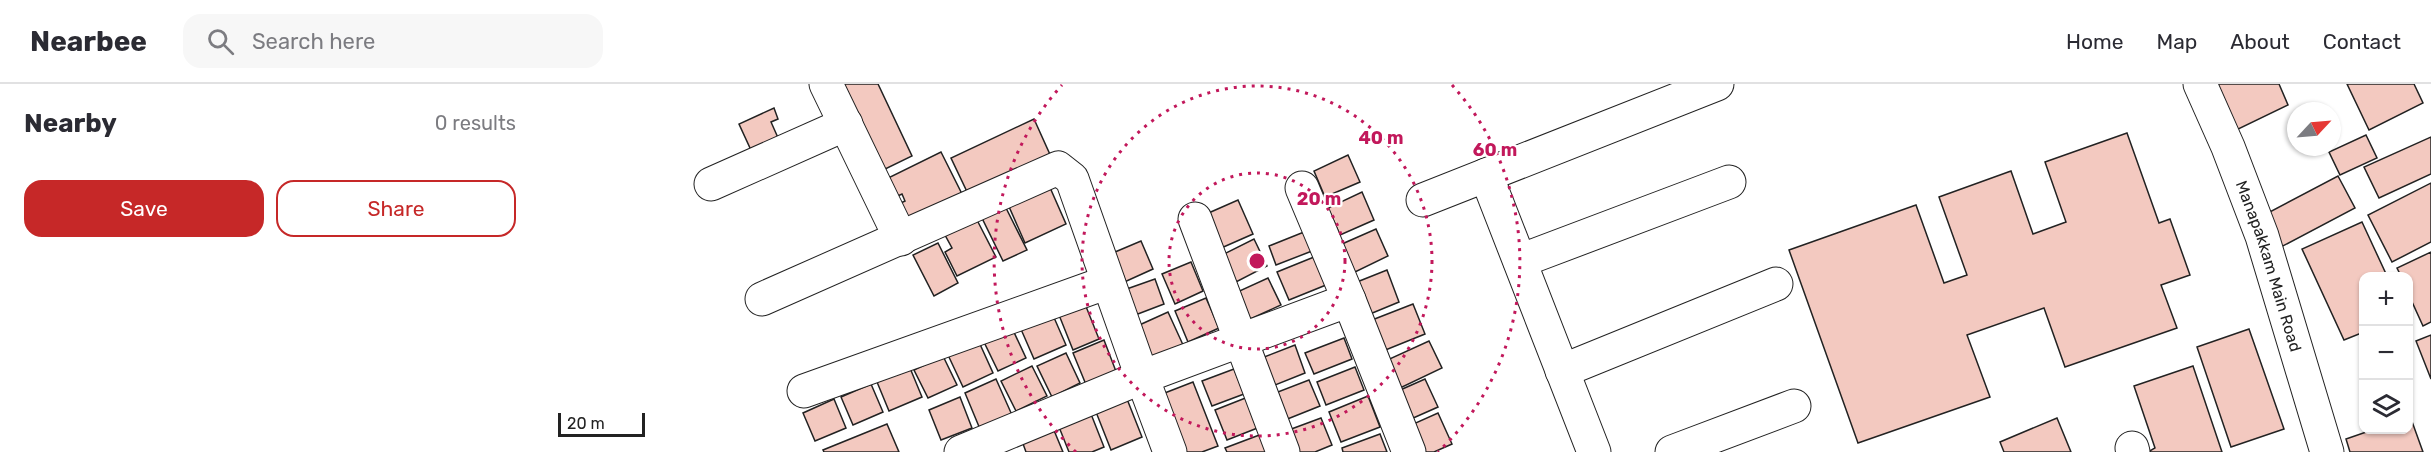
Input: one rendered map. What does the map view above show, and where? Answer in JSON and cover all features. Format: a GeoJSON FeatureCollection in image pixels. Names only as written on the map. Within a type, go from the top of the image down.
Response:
{"type":"FeatureCollection","features":[{"type":"Feature","properties":{"kind":"street"},"geometry":{"type":"LineString","coordinates":[[826,84],[901,239]]}},
{"type":"Feature","properties":{"kind":"street"},"geometry":{"type":"LineString","coordinates":[[1423,200],[1718,84]]}},
{"type":"Feature","properties":{"kind":"street","name":"Manapakkam Main Road"},"geometry":{"type":"LineString","coordinates":[[2200,84],[2228,147],[2262,237],[2326,452]]}},
{"type":"Feature","properties":{"kind":"street"},"geometry":{"type":"LineString","coordinates":[[711,184],[846,124]]}},
{"type":"Feature","properties":{"kind":"street"},"geometry":{"type":"LineString","coordinates":[[762,299],[1058,168],[1072,179],[1170,452]]}},
{"type":"Feature","properties":{"kind":"street"},"geometry":{"type":"LineString","coordinates":[[1486,175],[1594,452]]}},
{"type":"Feature","properties":{"kind":"street"},"geometry":{"type":"LineString","coordinates":[[1520,261],[1729,182]]}},
{"type":"Feature","properties":{"kind":"street"},"geometry":{"type":"LineString","coordinates":[[1302,188],[1409,452]]}},
{"type":"Feature","properties":{"kind":"street"},"geometry":{"type":"LineString","coordinates":[[1195,219],[1282,452]]}},
{"type":"Feature","properties":{"kind":"street"},"geometry":{"type":"LineString","coordinates":[[804,391],[1108,282]]}},
{"type":"Feature","properties":{"kind":"street"},"geometry":{"type":"LineString","coordinates":[[1562,371],[1776,284]]}},
{"type":"Feature","properties":{"kind":"street"},"geometry":{"type":"LineString","coordinates":[[961,452],[1142,377],[1349,300]]}},
{"type":"Feature","properties":{"kind":"street"},"geometry":{"type":"LineString","coordinates":[[1672,452],[1794,406]]}},
{"type":"Feature","properties":{"kind":"building"},"geometry":{"type":"Polygon","coordinates":[[[834,84],[878,84],[912,156],[877,173],[834,84]]]}},
{"type":"Feature","properties":{"kind":"building"},"geometry":{"type":"Polygon","coordinates":[[[2215,84],[2279,84],[2287,105],[2228,134],[2215,84]]]}},
{"type":"Feature","properties":{"kind":"building"},"geometry":{"type":"Polygon","coordinates":[[[2347,84],[2414,84],[2423,103],[2369,130],[2347,84]]]}},
{"type":"Feature","properties":{"kind":"building"},"geometry":{"type":"Polygon","coordinates":[[[774,108],[778,119],[771,122],[779,140],[756,161],[739,124],[774,108]]]}},
{"type":"Feature","properties":{"kind":"building"},"geometry":{"type":"Polygon","coordinates":[[[1034,119],[1052,159],[970,198],[951,158],[1034,119]]]}},
{"type":"Feature","properties":{"kind":"building"},"geometry":{"type":"Polygon","coordinates":[[[2127,133],[2159,223],[2170,219],[2190,275],[2161,285],[2177,328],[2065,367],[2044,308],[1967,335],[1990,397],[1858,443],[1789,250],[1916,205],[1944,283],[1967,275],[1939,197],[2011,171],[2033,234],[2066,222],[2045,162],[2127,133]]]}},
{"type":"Feature","properties":{"kind":"building"},"geometry":{"type":"Polygon","coordinates":[[[2366,135],[2377,158],[2340,175],[2331,156],[2341,156],[2341,146],[2366,135]]]}},
{"type":"Feature","properties":{"kind":"building"},"geometry":{"type":"Polygon","coordinates":[[[2431,137],[2431,174],[2379,198],[2364,167],[2431,137]]]}},
{"type":"Feature","properties":{"kind":"building"},"geometry":{"type":"Polygon","coordinates":[[[941,152],[964,198],[904,227],[894,206],[905,201],[902,194],[891,199],[882,181],[941,152]]]}},
{"type":"Feature","properties":{"kind":"building"},"geometry":{"type":"Polygon","coordinates":[[[1348,155],[1360,182],[1325,197],[1314,171],[1348,155]]]}},
{"type":"Feature","properties":{"kind":"building"},"geometry":{"type":"Polygon","coordinates":[[[2338,176],[2355,208],[2279,248],[2262,216],[2338,176]]]}},
{"type":"Feature","properties":{"kind":"building"},"geometry":{"type":"Polygon","coordinates":[[[1048,183],[1066,224],[1025,243],[1007,202],[1048,183]]]}},
{"type":"Feature","properties":{"kind":"building"},"geometry":{"type":"Polygon","coordinates":[[[2431,183],[2431,242],[2392,262],[2368,215],[2431,183]]]}},
{"type":"Feature","properties":{"kind":"building"},"geometry":{"type":"Polygon","coordinates":[[[1362,192],[1374,220],[1340,235],[1328,208],[1362,192]]]}},
{"type":"Feature","properties":{"kind":"building"},"geometry":{"type":"Polygon","coordinates":[[[1238,200],[1253,234],[1219,249],[1204,215],[1238,200]]]}},
{"type":"Feature","properties":{"kind":"building"},"geometry":{"type":"Polygon","coordinates":[[[1003,202],[1027,250],[1003,261],[980,214],[1003,202]]]}},
{"type":"Feature","properties":{"kind":"building"},"geometry":{"type":"Polygon","coordinates":[[[977,220],[996,257],[957,276],[945,252],[952,248],[945,235],[977,220]]]}},
{"type":"Feature","properties":{"kind":"building"},"geometry":{"type":"Polygon","coordinates":[[[2362,222],[2385,272],[2359,272],[2359,334],[2344,340],[2302,249],[2362,222]]]}},
{"type":"Feature","properties":{"kind":"building"},"geometry":{"type":"Polygon","coordinates":[[[1376,229],[1388,256],[1355,272],[1342,244],[1376,229]]]}},
{"type":"Feature","properties":{"kind":"building"},"geometry":{"type":"Polygon","coordinates":[[[1304,232],[1312,251],[1276,265],[1269,246],[1304,232]]]}},
{"type":"Feature","properties":{"kind":"building"},"geometry":{"type":"Polygon","coordinates":[[[1254,239],[1267,266],[1234,283],[1220,256],[1254,239]]]}},
{"type":"Feature","properties":{"kind":"building"},"geometry":{"type":"Polygon","coordinates":[[[1141,241],[1153,269],[1120,284],[1108,255],[1141,241]]]}},
{"type":"Feature","properties":{"kind":"building"},"geometry":{"type":"Polygon","coordinates":[[[938,243],[958,283],[934,296],[913,255],[938,243]]]}},
{"type":"Feature","properties":{"kind":"building"},"geometry":{"type":"Polygon","coordinates":[[[2431,252],[2431,322],[2423,326],[2413,304],[2413,272],[2399,272],[2397,268],[2431,252]]]}},
{"type":"Feature","properties":{"kind":"building"},"geometry":{"type":"Polygon","coordinates":[[[1314,257],[1326,285],[1289,300],[1277,272],[1314,257]]]}},
{"type":"Feature","properties":{"kind":"building"},"geometry":{"type":"Polygon","coordinates":[[[1191,262],[1203,291],[1175,304],[1162,274],[1191,262]]]}},
{"type":"Feature","properties":{"kind":"building"},"geometry":{"type":"Polygon","coordinates":[[[1387,270],[1399,302],[1370,314],[1357,282],[1387,270]]]}},
{"type":"Feature","properties":{"kind":"building"},"geometry":{"type":"Polygon","coordinates":[[[1268,278],[1281,305],[1248,320],[1235,293],[1268,278]]]}},
{"type":"Feature","properties":{"kind":"building"},"geometry":{"type":"Polygon","coordinates":[[[1155,279],[1164,304],[1130,317],[1121,291],[1155,279]]]}},
{"type":"Feature","properties":{"kind":"building"},"geometry":{"type":"Polygon","coordinates":[[[1206,298],[1219,328],[1188,342],[1175,311],[1206,298]]]}},
{"type":"Feature","properties":{"kind":"building"},"geometry":{"type":"Polygon","coordinates":[[[1085,304],[1099,339],[1073,350],[1059,315],[1085,304]]]}},
{"type":"Feature","properties":{"kind":"building"},"geometry":{"type":"Polygon","coordinates":[[[1413,304],[1425,334],[1383,351],[1372,320],[1413,304]]]}},
{"type":"Feature","properties":{"kind":"building"},"geometry":{"type":"Polygon","coordinates":[[[1168,312],[1184,347],[1150,362],[1135,327],[1168,312]]]}},
{"type":"Feature","properties":{"kind":"building"},"geometry":{"type":"Polygon","coordinates":[[[1052,313],[1066,345],[1034,359],[1020,327],[1052,313]]]}},
{"type":"Feature","properties":{"kind":"building"},"geometry":{"type":"Polygon","coordinates":[[[1012,328],[1026,358],[998,371],[984,342],[1012,328]]]}},
{"type":"Feature","properties":{"kind":"building"},"geometry":{"type":"Polygon","coordinates":[[[2249,329],[2284,429],[2231,447],[2197,347],[2249,329]]]}},
{"type":"Feature","properties":{"kind":"building"},"geometry":{"type":"Polygon","coordinates":[[[2431,335],[2431,379],[2416,341],[2431,335]]]}},
{"type":"Feature","properties":{"kind":"building"},"geometry":{"type":"Polygon","coordinates":[[[1344,338],[1352,359],[1314,374],[1305,353],[1344,338]]]}},
{"type":"Feature","properties":{"kind":"building"},"geometry":{"type":"Polygon","coordinates":[[[1104,340],[1117,374],[1087,387],[1073,353],[1104,340]]]}},
{"type":"Feature","properties":{"kind":"building"},"geometry":{"type":"Polygon","coordinates":[[[1429,341],[1442,368],[1398,389],[1385,361],[1429,341]]]}},
{"type":"Feature","properties":{"kind":"building"},"geometry":{"type":"Polygon","coordinates":[[[979,342],[993,373],[963,387],[948,355],[979,342]]]}},
{"type":"Feature","properties":{"kind":"building"},"geometry":{"type":"Polygon","coordinates":[[[1295,345],[1305,373],[1270,387],[1259,359],[1295,345]]]}},
{"type":"Feature","properties":{"kind":"building"},"geometry":{"type":"Polygon","coordinates":[[[1066,353],[1080,383],[1052,397],[1037,366],[1066,353]]]}},
{"type":"Feature","properties":{"kind":"building"},"geometry":{"type":"Polygon","coordinates":[[[943,356],[957,385],[928,398],[914,370],[943,356]]]}},
{"type":"Feature","properties":{"kind":"building"},"geometry":{"type":"Polygon","coordinates":[[[1032,366],[1047,396],[1016,411],[1001,381],[1032,366]]]}},
{"type":"Feature","properties":{"kind":"building"},"geometry":{"type":"Polygon","coordinates":[[[2193,366],[2222,452],[2148,452],[2155,448],[2134,386],[2193,366]]]}},
{"type":"Feature","properties":{"kind":"building"},"geometry":{"type":"Polygon","coordinates":[[[1355,367],[1364,390],[1326,405],[1317,382],[1355,367]]]}},
{"type":"Feature","properties":{"kind":"building"},"geometry":{"type":"Polygon","coordinates":[[[910,368],[922,397],[889,411],[877,382],[910,368]]]}},
{"type":"Feature","properties":{"kind":"building"},"geometry":{"type":"Polygon","coordinates":[[[1234,369],[1244,394],[1212,406],[1202,381],[1234,369]]]}},
{"type":"Feature","properties":{"kind":"building"},"geometry":{"type":"Polygon","coordinates":[[[996,379],[1012,415],[980,429],[965,393],[996,379]]]}},
{"type":"Feature","properties":{"kind":"building"},"geometry":{"type":"Polygon","coordinates":[[[1425,379],[1438,407],[1411,419],[1398,391],[1425,379]]]}},
{"type":"Feature","properties":{"kind":"building"},"geometry":{"type":"Polygon","coordinates":[[[1309,380],[1320,406],[1280,422],[1270,395],[1309,380]]]}},
{"type":"Feature","properties":{"kind":"building"},"geometry":{"type":"Polygon","coordinates":[[[1193,382],[1218,446],[1202,452],[1179,452],[1157,396],[1193,382]]]}},
{"type":"Feature","properties":{"kind":"building"},"geometry":{"type":"Polygon","coordinates":[[[871,384],[883,412],[853,425],[841,397],[871,384]]]}},
{"type":"Feature","properties":{"kind":"building"},"geometry":{"type":"Polygon","coordinates":[[[1368,396],[1380,427],[1341,442],[1329,412],[1368,396]]]}},
{"type":"Feature","properties":{"kind":"building"},"geometry":{"type":"Polygon","coordinates":[[[960,397],[972,428],[941,440],[929,410],[960,397]]]}},
{"type":"Feature","properties":{"kind":"building"},"geometry":{"type":"Polygon","coordinates":[[[1248,397],[1260,427],[1227,440],[1215,410],[1248,397]]]}},
{"type":"Feature","properties":{"kind":"building"},"geometry":{"type":"Polygon","coordinates":[[[834,399],[846,428],[815,441],[803,413],[834,399]]]}},
{"type":"Feature","properties":{"kind":"building"},"geometry":{"type":"Polygon","coordinates":[[[1127,399],[1142,437],[1111,450],[1096,412],[1127,399]]]}},
{"type":"Feature","properties":{"kind":"building"},"geometry":{"type":"Polygon","coordinates":[[[1438,413],[1452,444],[1434,452],[1424,452],[1411,425],[1438,413]]]}},
{"type":"Feature","properties":{"kind":"building"},"geometry":{"type":"Polygon","coordinates":[[[1091,414],[1104,447],[1092,452],[1069,452],[1059,427],[1091,414]]]}},
{"type":"Feature","properties":{"kind":"building"},"geometry":{"type":"Polygon","coordinates":[[[1321,418],[1332,445],[1315,452],[1294,452],[1286,431],[1321,418]]]}},
{"type":"Feature","properties":{"kind":"building"},"geometry":{"type":"Polygon","coordinates":[[[2057,418],[2071,452],[2004,452],[2000,442],[2057,418]]]}},
{"type":"Feature","properties":{"kind":"building"},"geometry":{"type":"Polygon","coordinates":[[[887,424],[899,452],[824,452],[823,450],[887,424]]]}},
{"type":"Feature","properties":{"kind":"building"},"geometry":{"type":"Polygon","coordinates":[[[2413,424],[2423,452],[2350,452],[2346,439],[2360,434],[2413,434],[2413,424]]]}},
{"type":"Feature","properties":{"kind":"building"},"geometry":{"type":"Polygon","coordinates":[[[1053,428],[1063,452],[1026,452],[1022,441],[1053,428]]]}},
{"type":"Feature","properties":{"kind":"building"},"geometry":{"type":"Polygon","coordinates":[[[1262,434],[1269,452],[1227,452],[1225,448],[1262,434]]]}},
{"type":"Feature","properties":{"kind":"building"},"geometry":{"type":"Polygon","coordinates":[[[1380,434],[1387,452],[1343,452],[1342,448],[1380,434]]]}}]}
